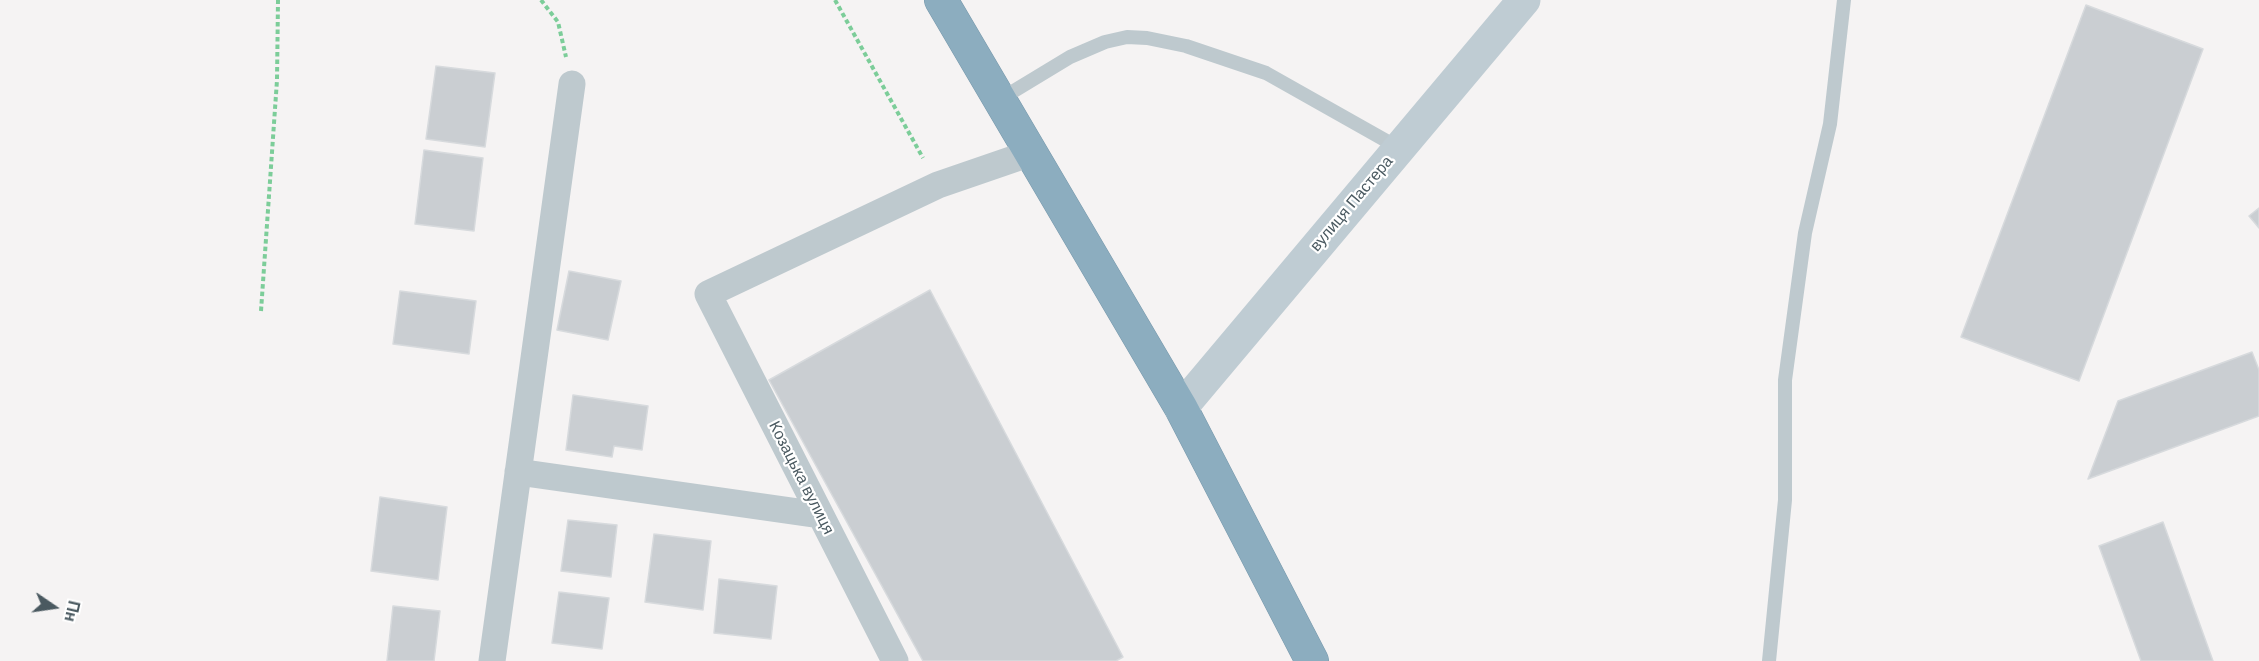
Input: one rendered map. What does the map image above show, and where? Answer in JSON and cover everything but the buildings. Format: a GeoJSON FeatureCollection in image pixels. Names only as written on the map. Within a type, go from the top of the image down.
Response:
{"type":"FeatureCollection","features":[{"type":"Feature","properties":{"kind":"highway"},"geometry":{"type":"LineString","coordinates":[[941,0],[1181,408],[1295,623],[1312,661]]}},
{"type":"Feature","properties":{"kind":"street","name":"вулиця Пастера"},"geometry":{"type":"LineString","coordinates":[[1181,408],[1524,0]]}},
{"type":"Feature","properties":{"kind":"street"},"geometry":{"type":"LineString","coordinates":[[492,661],[572,84]]}},
{"type":"Feature","properties":{"kind":"street"},"geometry":{"type":"LineString","coordinates":[[938,185],[1031,153]]}},
{"type":"Feature","properties":{"kind":"street","name":"Козацька вулиця"},"geometry":{"type":"LineString","coordinates":[[895,661],[708,294],[938,185]]}},
{"type":"Feature","properties":{"kind":"street"},"geometry":{"type":"LineString","coordinates":[[518,472],[820,515]]}},
{"type":"Feature","properties":{"kind":"lane"},"geometry":{"type":"LineString","coordinates":[[1769,661],[1785,500],[1785,380],[1805,233],[1830,124],[1844,0]]}},
{"type":"Feature","properties":{"kind":"lane"},"geometry":{"type":"LineString","coordinates":[[999,100],[1070,57],[1105,42],[1148,38],[1186,46],[1266,73],[1399,148]]}},
{"type":"Feature","properties":{"kind":"path"},"geometry":{"type":"LineString","coordinates":[[261,311],[277,80],[279,0]]}},
{"type":"Feature","properties":{"kind":"path"},"geometry":{"type":"LineString","coordinates":[[541,0],[558,22],[572,84]]}},
{"type":"Feature","properties":{"kind":"path"},"geometry":{"type":"LineString","coordinates":[[834,0],[938,185]]}}]}
